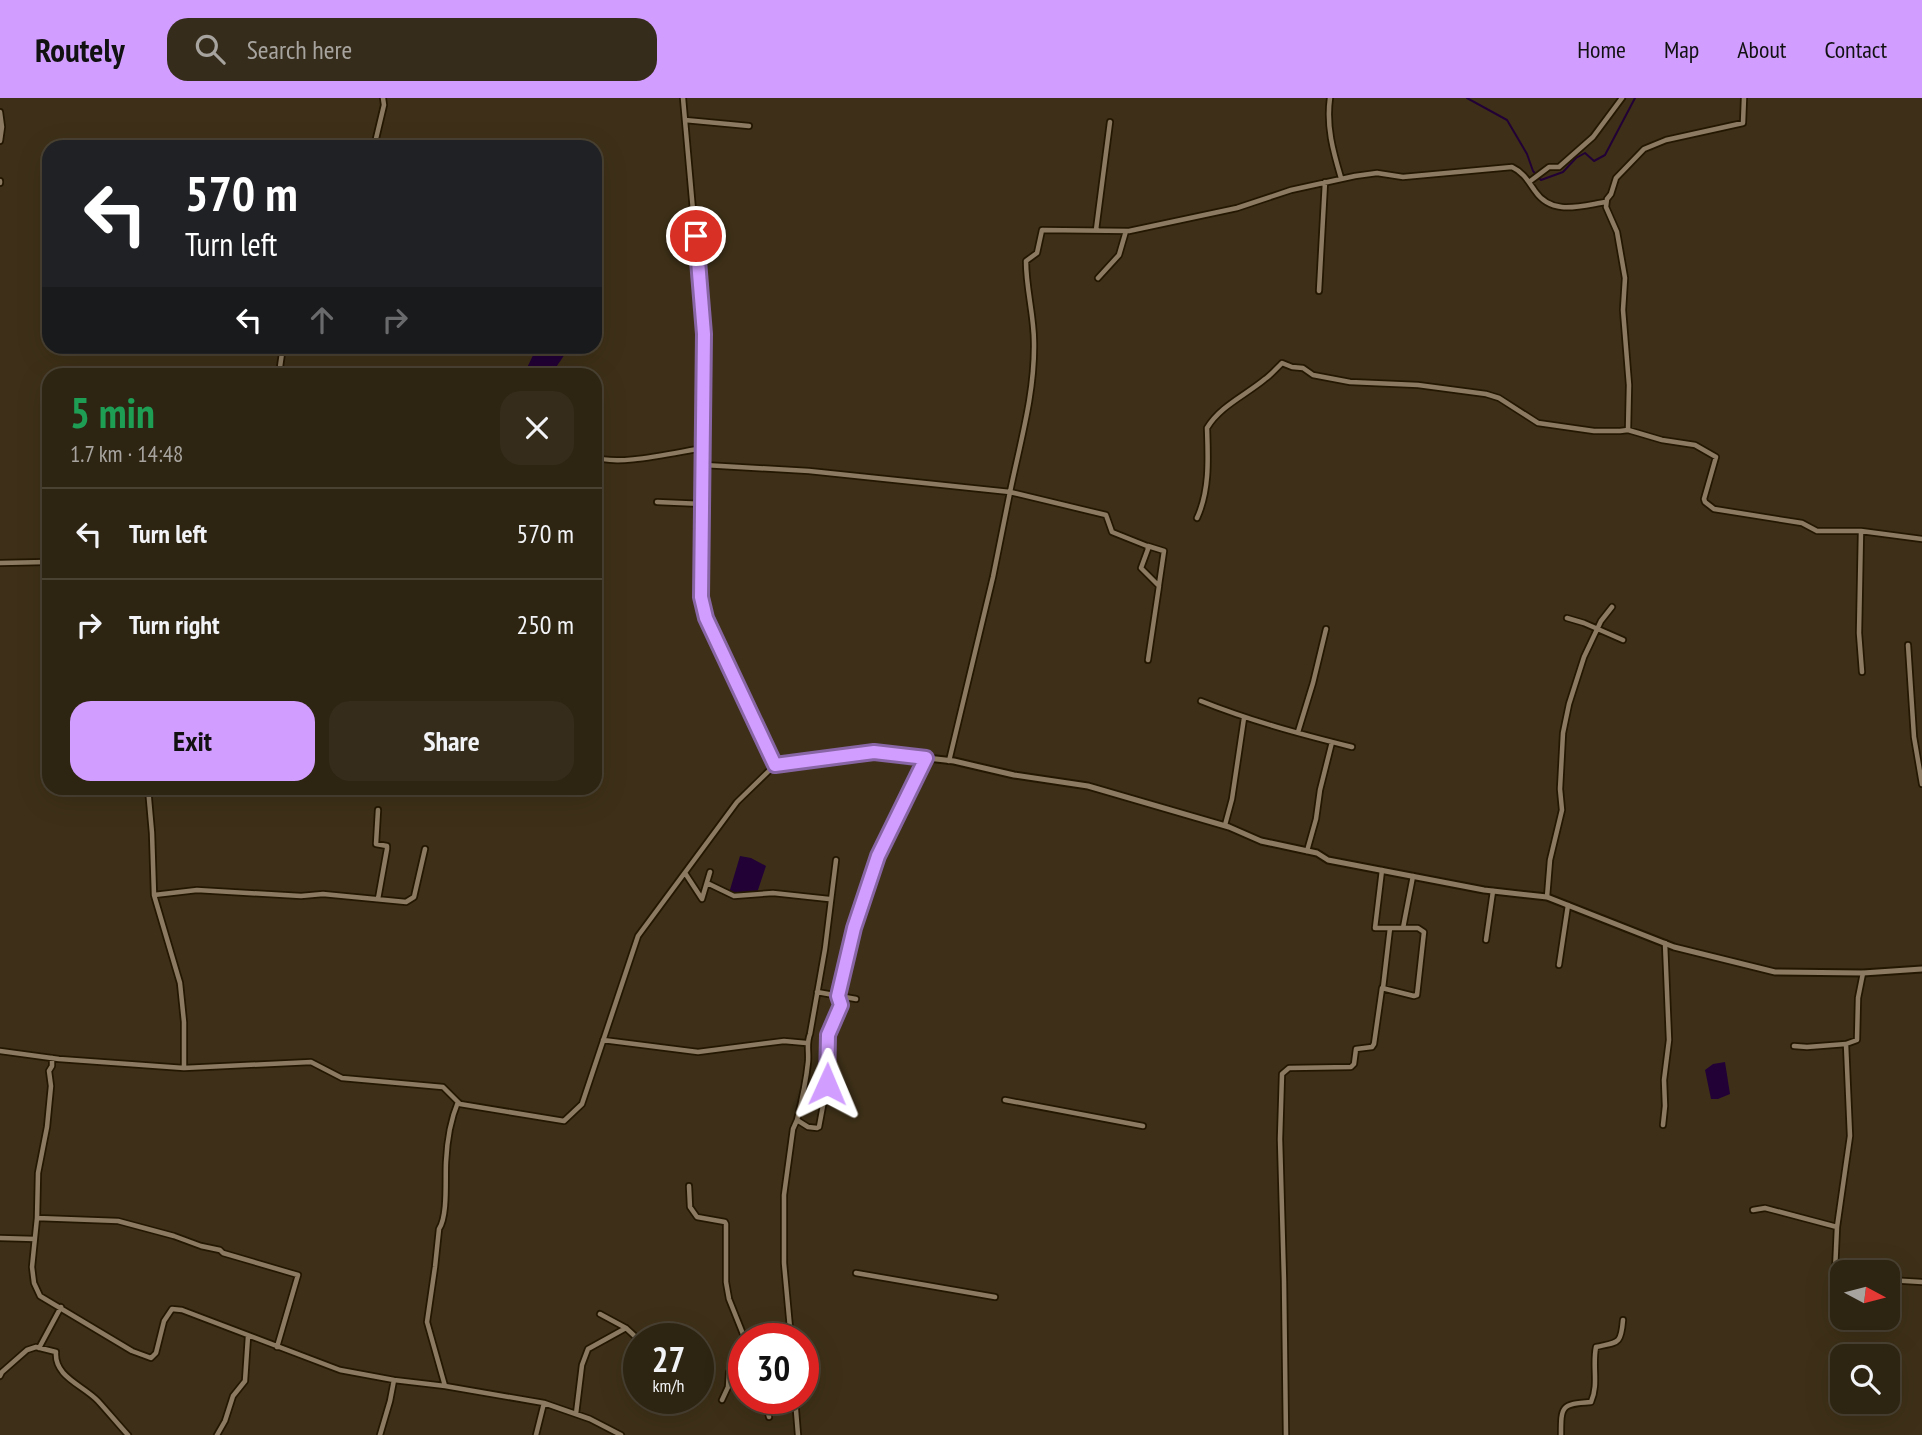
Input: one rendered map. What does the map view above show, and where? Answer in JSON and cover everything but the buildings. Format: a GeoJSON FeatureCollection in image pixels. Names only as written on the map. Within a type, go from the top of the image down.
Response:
{"type":"FeatureCollection","features":[{"type":"Feature","properties":{"kind":"street"},"geometry":{"type":"LineString","coordinates":[[376,140],[384,105],[383,98]]}},
{"type":"Feature","properties":{"kind":"street"},"geometry":{"type":"LineString","coordinates":[[683,98],[704,334],[701,597],[706,618],[775,765]]}},
{"type":"Feature","properties":{"kind":"street"},"geometry":{"type":"LineString","coordinates":[[1330,98],[1330,139],[1341,178]]}},
{"type":"Feature","properties":{"kind":"street"},"geometry":{"type":"LineString","coordinates":[[1528,182],[1549,167],[1559,167],[1593,137],[1622,98]]}},
{"type":"Feature","properties":{"kind":"street"},"geometry":{"type":"LineString","coordinates":[[1628,430],[1629,385],[1623,310],[1625,278],[1617,232],[1606,202],[1616,178],[1644,149],[1666,140],[1740,125],[1744,117],[1744,98]]}},
{"type":"Feature","properties":{"kind":"street"},"geometry":{"type":"LineString","coordinates":[[0,112],[0,141]]}},
{"type":"Feature","properties":{"kind":"street"},"geometry":{"type":"LineString","coordinates":[[685,120],[749,125]]}},
{"type":"Feature","properties":{"kind":"street"},"geometry":{"type":"LineString","coordinates":[[1096,230],[1110,122]]}},
{"type":"Feature","properties":{"kind":"street"},"geometry":{"type":"LineString","coordinates":[[949,761],[993,577],[1026,416],[1034,366],[1034,320],[1026,261],[1037,253],[1042,230],[1126,231],[1237,208],[1291,190],[1341,178],[1377,173],[1403,177],[1512,167],[1520,171],[1542,200],[1554,207],[1566,209],[1606,202]]}},
{"type":"Feature","properties":{"kind":"street"},"geometry":{"type":"LineString","coordinates":[[1319,291],[1325,182]]}},
{"type":"Feature","properties":{"kind":"street"},"geometry":{"type":"LineString","coordinates":[[1098,278],[1119,255],[1126,231]]}},
{"type":"Feature","properties":{"kind":"street"},"geometry":{"type":"LineString","coordinates":[[1197,518],[1205,496],[1209,441],[1207,428],[1230,404],[1282,363],[1303,368],[1313,374],[1350,382],[1418,385],[1486,394],[1499,398],[1538,423],[1594,431],[1628,430],[1662,440],[1695,445],[1716,457],[1704,499],[1714,509],[1802,523],[1817,531],[1861,531],[1922,539]]}},
{"type":"Feature","properties":{"kind":"street"},"geometry":{"type":"LineString","coordinates":[[602,460],[625,460],[704,448]]}},
{"type":"Feature","properties":{"kind":"street"},"geometry":{"type":"LineString","coordinates":[[704,466],[808,471],[1010,492],[1106,515],[1115,534],[1164,551],[1148,660]]}},
{"type":"Feature","properties":{"kind":"street"},"geometry":{"type":"LineString","coordinates":[[657,502],[703,504]]}},
{"type":"Feature","properties":{"kind":"street"},"geometry":{"type":"LineString","coordinates":[[1861,531],[1861,672]]}},
{"type":"Feature","properties":{"kind":"street"},"geometry":{"type":"LineString","coordinates":[[1147,546],[1141,568],[1158,586]]}},
{"type":"Feature","properties":{"kind":"street"},"geometry":{"type":"LineString","coordinates":[[0,563],[42,562]]}},
{"type":"Feature","properties":{"kind":"street"},"geometry":{"type":"LineString","coordinates":[[1547,897],[1550,860],[1562,810],[1560,789],[1563,733],[1569,704],[1584,657],[1597,629],[1612,607]]}},
{"type":"Feature","properties":{"kind":"street"},"geometry":{"type":"LineString","coordinates":[[1567,618],[1623,640]]}},
{"type":"Feature","properties":{"kind":"street"},"geometry":{"type":"LineString","coordinates":[[1298,732],[1326,629]]}},
{"type":"Feature","properties":{"kind":"street"},"geometry":{"type":"LineString","coordinates":[[1908,645],[1914,737],[1922,784]]}},
{"type":"Feature","properties":{"kind":"street"},"geometry":{"type":"LineString","coordinates":[[1201,701],[1244,718],[1352,747]]}},
{"type":"Feature","properties":{"kind":"street"},"geometry":{"type":"LineString","coordinates":[[1225,825],[1232,799],[1244,718]]}},
{"type":"Feature","properties":{"kind":"street"},"geometry":{"type":"LineString","coordinates":[[1307,851],[1332,742]]}},
{"type":"Feature","properties":{"kind":"street"},"geometry":{"type":"LineString","coordinates":[[0,1051],[52,1058],[184,1068],[311,1062],[342,1078],[443,1087],[460,1104],[564,1121],[582,1104],[638,936],[737,802],[775,765],[874,752],[949,761],[1014,775],[1088,786],[1225,825],[1261,841],[1317,853],[1328,860],[1493,891],[1547,897],[1674,947],[1775,972],[1863,973],[1922,969]]}},
{"type":"Feature","properties":{"kind":"street"},"geometry":{"type":"LineString","coordinates":[[796,1119],[808,1127],[820,1127],[827,1084],[828,1035],[841,1005],[838,996],[854,928],[878,856],[926,758]]}},
{"type":"Feature","properties":{"kind":"street"},"geometry":{"type":"LineString","coordinates":[[149,795],[154,895],[180,983],[184,1021],[184,1068]]}},
{"type":"Feature","properties":{"kind":"street"},"geometry":{"type":"LineString","coordinates":[[378,810],[376,844],[387,846],[379,899]]}},
{"type":"Feature","properties":{"kind":"street"},"geometry":{"type":"LineString","coordinates":[[154,895],[197,890],[301,896],[323,894],[406,902],[414,897],[425,849]]}},
{"type":"Feature","properties":{"kind":"street"},"geometry":{"type":"LineString","coordinates":[[790,1323],[784,1264],[784,1195],[793,1129],[805,1092],[809,1054],[806,1043],[810,1034],[825,949],[836,860]]}},
{"type":"Feature","properties":{"kind":"street"},"geometry":{"type":"LineString","coordinates":[[1382,870],[1375,928],[1418,928],[1424,932],[1417,995],[1383,988]]}},
{"type":"Feature","properties":{"kind":"street"},"geometry":{"type":"LineString","coordinates":[[685,873],[702,899],[710,872]]}},
{"type":"Feature","properties":{"kind":"street"},"geometry":{"type":"LineString","coordinates":[[1403,928],[1413,876]]}},
{"type":"Feature","properties":{"kind":"street"},"geometry":{"type":"LineString","coordinates":[[706,883],[734,896],[773,893],[830,899]]}},
{"type":"Feature","properties":{"kind":"street"},"geometry":{"type":"LineString","coordinates":[[1486,940],[1493,891]]}},
{"type":"Feature","properties":{"kind":"street"},"geometry":{"type":"LineString","coordinates":[[1559,965],[1568,905]]}},
{"type":"Feature","properties":{"kind":"street"},"geometry":{"type":"LineString","coordinates":[[1286,1435],[1280,1139],[1282,1074],[1289,1068],[1353,1066],[1356,1049],[1372,1047],[1390,928]]}},
{"type":"Feature","properties":{"kind":"street"},"geometry":{"type":"LineString","coordinates":[[1662,1125],[1669,1040],[1665,943]]}},
{"type":"Feature","properties":{"kind":"street"},"geometry":{"type":"LineString","coordinates":[[1794,1046],[1846,1044],[1857,1040],[1858,999],[1863,973]]}},
{"type":"Feature","properties":{"kind":"street"},"geometry":{"type":"LineString","coordinates":[[817,992],[856,999]]}},
{"type":"Feature","properties":{"kind":"street"},"geometry":{"type":"LineString","coordinates":[[603,1040],[698,1052],[784,1041],[806,1043]]}},
{"type":"Feature","properties":{"kind":"street"},"geometry":{"type":"LineString","coordinates":[[1836,1260],[1850,1136],[1846,1044]]}},
{"type":"Feature","properties":{"kind":"street"},"geometry":{"type":"LineString","coordinates":[[52,1058],[47,1127],[38,1174],[32,1267],[34,1283],[40,1296],[132,1351],[151,1358],[156,1353],[164,1321],[172,1310],[182,1310],[340,1370],[544,1403],[576,1414],[621,1435]]}},
{"type":"Feature","properties":{"kind":"street"},"geometry":{"type":"LineString","coordinates":[[1005,1100],[1143,1126]]}},
{"type":"Feature","properties":{"kind":"street"},"geometry":{"type":"LineString","coordinates":[[445,1386],[427,1322],[442,1223],[450,1120],[458,1102]]}},
{"type":"Feature","properties":{"kind":"street"},"geometry":{"type":"LineString","coordinates":[[689,1186],[690,1208],[697,1217],[726,1224],[726,1282],[729,1299],[739,1323]]}},
{"type":"Feature","properties":{"kind":"street"},"geometry":{"type":"LineString","coordinates":[[1754,1210],[1765,1208],[1838,1227]]}},
{"type":"Feature","properties":{"kind":"street"},"geometry":{"type":"LineString","coordinates":[[37,1218],[118,1221],[298,1275],[277,1347]]}},
{"type":"Feature","properties":{"kind":"street"},"geometry":{"type":"LineString","coordinates":[[0,1238],[35,1239]]}},
{"type":"Feature","properties":{"kind":"street"},"geometry":{"type":"LineString","coordinates":[[856,1273],[995,1297]]}},
{"type":"Feature","properties":{"kind":"street"},"geometry":{"type":"LineString","coordinates":[[1900,1281],[1922,1282]]}},
{"type":"Feature","properties":{"kind":"street"},"geometry":{"type":"LineString","coordinates":[[39,1348],[61,1307]]}},
{"type":"Feature","properties":{"kind":"street"},"geometry":{"type":"LineString","coordinates":[[600,1314],[623,1326]]}},
{"type":"Feature","properties":{"kind":"street"},"geometry":{"type":"LineString","coordinates":[[1561,1435],[1561,1415],[1566,1406],[1591,1402],[1596,1393],[1595,1347],[1618,1342],[1622,1338],[1623,1320]]}},
{"type":"Feature","properties":{"kind":"street"},"geometry":{"type":"LineString","coordinates":[[576,1414],[582,1365],[588,1349],[623,1330]]}},
{"type":"Feature","properties":{"kind":"street"},"geometry":{"type":"LineString","coordinates":[[217,1435],[233,1396],[245,1381],[248,1336]]}},
{"type":"Feature","properties":{"kind":"street"},"geometry":{"type":"LineString","coordinates":[[0,1376],[27,1350],[36,1347],[56,1352],[55,1361],[63,1373],[95,1398],[128,1435]]}},
{"type":"Feature","properties":{"kind":"street"},"geometry":{"type":"LineString","coordinates":[[380,1435],[394,1380]]}},
{"type":"Feature","properties":{"kind":"street"},"geometry":{"type":"LineString","coordinates":[[722,1400],[728,1387]]}},
{"type":"Feature","properties":{"kind":"street"},"geometry":{"type":"LineString","coordinates":[[537,1435],[544,1403]]}},
{"type":"Feature","properties":{"kind":"street"},"geometry":{"type":"LineString","coordinates":[[796,1414],[798,1435]]}},
{"type":"Feature","properties":{"kind":"shaded area"},"geometry":{"type":"Polygon","coordinates":[[[534,354],[565,354],[556,368],[527,368],[534,354]]]}},
{"type":"Feature","properties":{"kind":"shaded area"},"geometry":{"type":"Polygon","coordinates":[[[740,856],[766,866],[757,893],[729,893],[740,856]]]}},
{"type":"Feature","properties":{"kind":"shaded area"},"geometry":{"type":"Polygon","coordinates":[[[1725,1062],[1730,1094],[1711,1099],[1705,1070],[1713,1064],[1725,1062]]]}},
{"type":"Feature","properties":{"kind":"waterway"},"geometry":{"type":"LineString","coordinates":[[1467,98],[1507,120],[1527,154],[1533,171],[1541,180],[1563,172],[1585,153],[1594,161],[1605,155],[1635,98]]}},
{"type":"Feature","properties":{"kind":"route"},"geometry":{"type":"LineString","coordinates":[[696,236],[704,334],[701,597],[706,618],[775,765],[874,752],[926,758],[878,856],[854,928],[838,996],[841,1005],[828,1035],[827,1084]]}}]}
